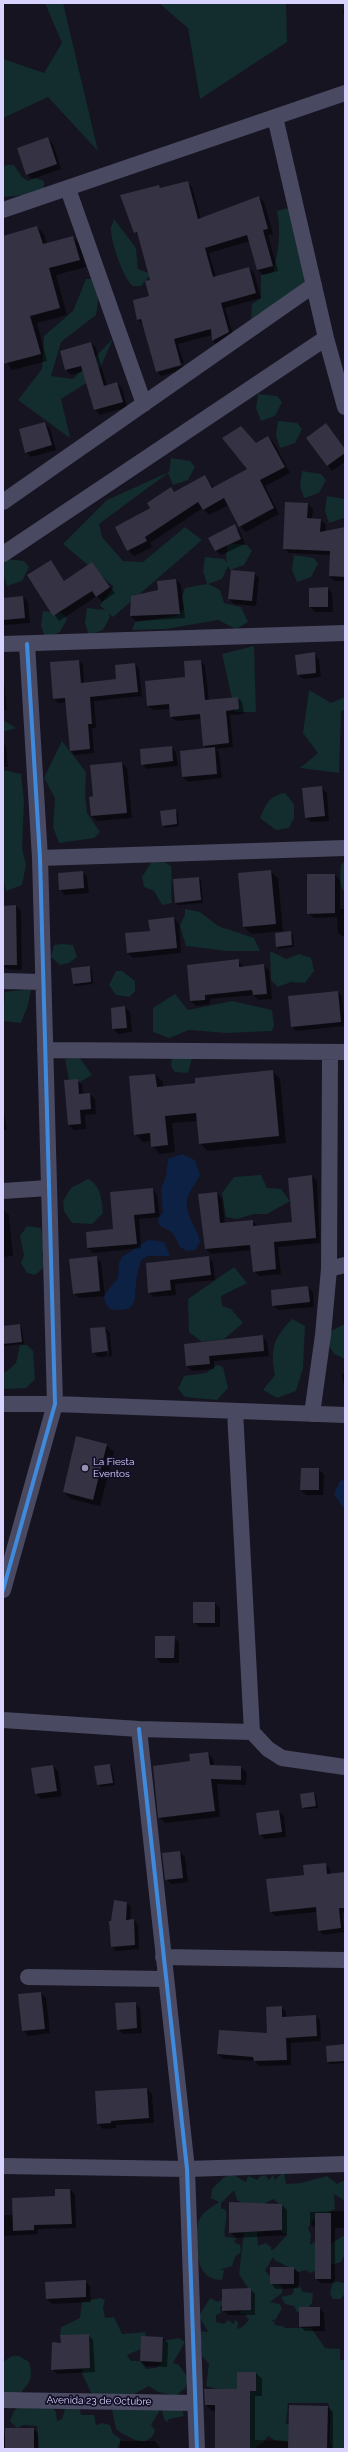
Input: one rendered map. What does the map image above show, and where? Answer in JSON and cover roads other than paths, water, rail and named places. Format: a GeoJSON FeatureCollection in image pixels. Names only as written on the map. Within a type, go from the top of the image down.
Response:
{"type":"FeatureCollection","features":[{"type":"Feature","properties":{"kind":"street"},"geometry":{"type":"LineString","coordinates":[[3,210],[345,93]]}},
{"type":"Feature","properties":{"kind":"street"},"geometry":{"type":"LineString","coordinates":[[275,117],[326,338],[345,406]]}},
{"type":"Feature","properties":{"kind":"street"},"geometry":{"type":"LineString","coordinates":[[68,189],[144,404]]}},
{"type":"Feature","properties":{"kind":"street"},"geometry":{"type":"LineString","coordinates":[[3,502],[314,285]]}},
{"type":"Feature","properties":{"kind":"street"},"geometry":{"type":"LineString","coordinates":[[3,554],[326,338]]}},
{"type":"Feature","properties":{"kind":"street"},"geometry":{"type":"LineString","coordinates":[[3,644],[345,633]]}},
{"type":"Feature","properties":{"kind":"street"},"geometry":{"type":"LineString","coordinates":[[3,1590],[55,1404],[40,858],[27,644]]}},
{"type":"Feature","properties":{"kind":"street"},"geometry":{"type":"LineString","coordinates":[[40,858],[345,848]]}},
{"type":"Feature","properties":{"kind":"street"},"geometry":{"type":"LineString","coordinates":[[3,981],[43,982]]}},
{"type":"Feature","properties":{"kind":"street"},"geometry":{"type":"LineString","coordinates":[[45,1050],[338,1053],[329,1269],[323,1335],[312,1414]]}},
{"type":"Feature","properties":{"kind":"street"},"geometry":{"type":"LineString","coordinates":[[3,1191],[48,1188]]}},
{"type":"Feature","properties":{"kind":"street"},"geometry":{"type":"LineString","coordinates":[[329,1269],[345,1265]]}},
{"type":"Feature","properties":{"kind":"street"},"geometry":{"type":"LineString","coordinates":[[3,1404],[55,1404],[345,1415]]}},
{"type":"Feature","properties":{"kind":"street"},"geometry":{"type":"LineString","coordinates":[[235,1411],[252,1732],[268,1749],[282,1758],[345,1767]]}},
{"type":"Feature","properties":{"kind":"street"},"geometry":{"type":"LineString","coordinates":[[3,1720],[139,1729],[252,1732]]}},
{"type":"Feature","properties":{"kind":"street"},"geometry":{"type":"LineString","coordinates":[[139,1729],[162,1957],[186,2169],[197,2449]]}},
{"type":"Feature","properties":{"kind":"street"},"geometry":{"type":"LineString","coordinates":[[162,1957],[345,1960]]}},
{"type":"Feature","properties":{"kind":"street"},"geometry":{"type":"LineString","coordinates":[[28,1977],[165,1979]]}},
{"type":"Feature","properties":{"kind":"street"},"geometry":{"type":"LineString","coordinates":[[3,2166],[186,2169],[345,2164]]}},
{"type":"Feature","properties":{"kind":"street","name":"Avenida 23 de Octubre"},"geometry":{"type":"LineString","coordinates":[[3,2400],[195,2402]]}},
{"type":"Feature","properties":{"kind":"water"},"geometry":{"type":"Polygon","coordinates":[[[182,1154],[195,1160],[200,1175],[189,1194],[187,1207],[200,1242],[195,1250],[187,1251],[180,1247],[173,1233],[159,1225],[158,1218],[163,1212],[161,1189],[166,1176],[168,1159],[182,1154]]]}},
{"type":"Feature","properties":{"kind":"water"},"geometry":{"type":"Polygon","coordinates":[[[148,1240],[164,1242],[170,1256],[148,1256],[141,1260],[132,1305],[125,1309],[110,1309],[105,1302],[104,1295],[118,1278],[119,1263],[122,1257],[148,1240]]]}},
{"type":"Feature","properties":{"kind":"water"},"geometry":{"type":"Polygon","coordinates":[[[345,1480],[345,1510],[334,1494],[340,1481],[345,1480]]]}},
{"type":"Feature","properties":{"kind":"place","name":"La Fiesta Eventos"},"geometry":{"type":"Point","coordinates":[85,1468]}}]}
